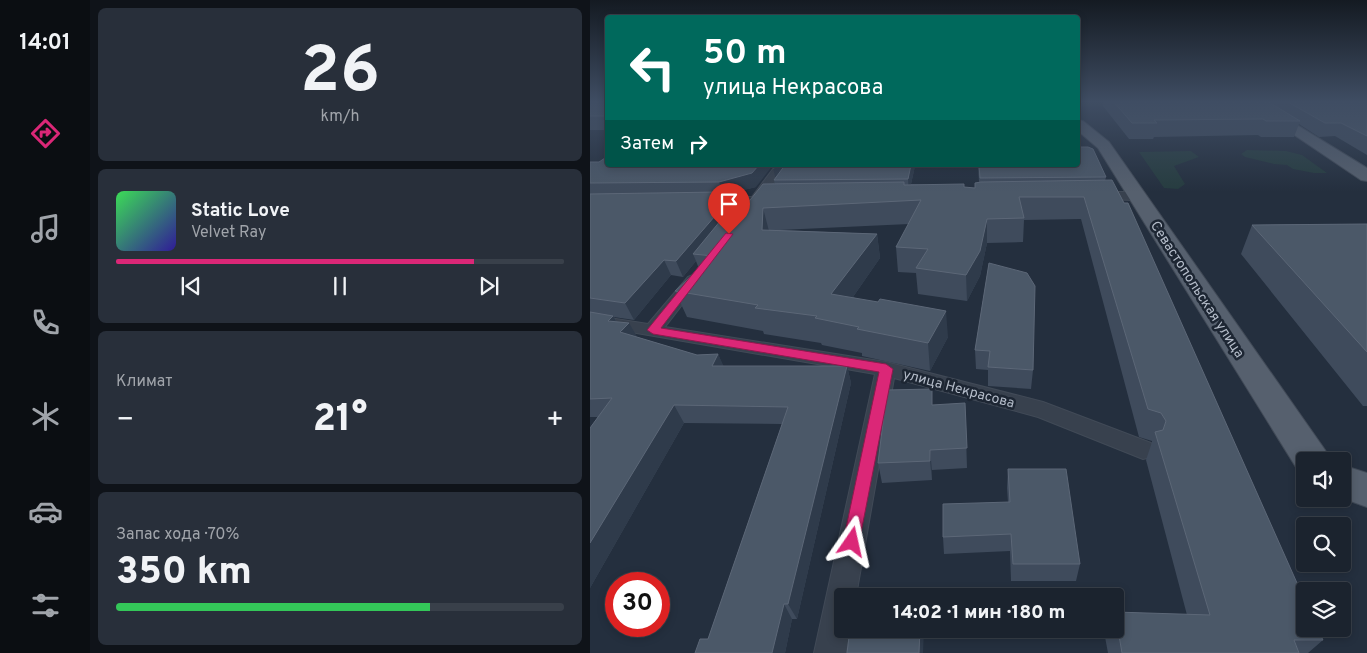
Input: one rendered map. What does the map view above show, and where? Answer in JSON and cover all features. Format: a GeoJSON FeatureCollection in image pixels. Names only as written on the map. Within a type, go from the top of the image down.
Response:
{"type":"FeatureCollection","features":[{"type":"Feature","properties":{"kind":"main road","name":"Севастопольская улица"},"geometry":{"type":"LineString","coordinates":[[1087,131],[1104,145],[1306,452]]}},
{"type":"Feature","properties":{"kind":"main road"},"geometry":{"type":"LineString","coordinates":[[1298,131],[1367,176]]}},
{"type":"Feature","properties":{"kind":"main road"},"geometry":{"type":"LineString","coordinates":[[1351,484],[1367,490]]}},
{"type":"Feature","properties":{"kind":"street"},"geometry":{"type":"LineString","coordinates":[[744,216],[780,167]]}},
{"type":"Feature","properties":{"kind":"street"},"geometry":{"type":"LineString","coordinates":[[1084,196],[1138,196]]}},
{"type":"Feature","properties":{"kind":"street"},"geometry":{"type":"LineString","coordinates":[[688,201],[786,200]]}},
{"type":"Feature","properties":{"kind":"street"},"geometry":{"type":"LineString","coordinates":[[653,330],[702,269]]}},
{"type":"Feature","properties":{"kind":"street","name":"улица Некрасова"},"geometry":{"type":"LineString","coordinates":[[590,320],[886,369],[1042,410],[1143,450]]}},
{"type":"Feature","properties":{"kind":"street"},"geometry":{"type":"LineString","coordinates":[[830,653],[886,369]]}},
{"type":"Feature","properties":{"kind":"green space"},"geometry":{"type":"Polygon","coordinates":[[[1247,150],[1286,151],[1302,155],[1327,173],[1314,173],[1293,169],[1287,165],[1245,157],[1241,154],[1247,150]]]}},
{"type":"Feature","properties":{"kind":"green space"},"geometry":{"type":"Polygon","coordinates":[[[1191,151],[1199,157],[1174,166],[1185,184],[1178,189],[1164,188],[1139,152],[1191,151]]]}},
{"type":"Feature","properties":{"kind":"building"},"geometry":{"type":"Polygon","coordinates":[[[1358,131],[1367,131],[1367,136],[1358,131]]]}},
{"type":"Feature","properties":{"kind":"building"},"geometry":{"type":"Polygon","coordinates":[[[1080,147],[1093,149],[1106,177],[980,178],[979,167],[1080,167],[1080,147]]]}},
{"type":"Feature","properties":{"kind":"building"},"geometry":{"type":"Polygon","coordinates":[[[605,158],[605,167],[757,167],[752,173],[719,182],[590,183],[590,162],[599,162],[605,158]]]}},
{"type":"Feature","properties":{"kind":"building"},"geometry":{"type":"Polygon","coordinates":[[[784,167],[911,167],[908,179],[774,180],[784,167]]]}},
{"type":"Feature","properties":{"kind":"building"},"geometry":{"type":"Polygon","coordinates":[[[1112,180],[1124,203],[1128,203],[1297,582],[1296,637],[1321,637],[1323,640],[1294,640],[1299,653],[1122,653],[1119,638],[1124,638],[1124,612],[1210,615],[1155,432],[1163,430],[1166,421],[1161,413],[1148,409],[1084,197],[1019,197],[1024,218],[987,219],[980,251],[966,275],[916,268],[928,249],[896,247],[921,200],[763,208],[762,230],[877,234],[831,294],[878,302],[880,299],[946,311],[928,343],[857,329],[859,327],[815,318],[817,316],[755,308],[758,305],[675,291],[713,256],[693,254],[735,203],[742,210],[763,184],[904,182],[904,185],[964,184],[964,187],[975,188],[975,183],[1112,180]]]}},
{"type":"Feature","properties":{"kind":"building"},"geometry":{"type":"Polygon","coordinates":[[[719,192],[728,201],[676,261],[664,260],[625,303],[590,298],[590,194],[719,192]]]}},
{"type":"Feature","properties":{"kind":"building"},"geometry":{"type":"Polygon","coordinates":[[[1367,224],[1367,352],[1252,225],[1367,224]]]}},
{"type":"Feature","properties":{"kind":"building"},"geometry":{"type":"Polygon","coordinates":[[[989,263],[1027,273],[1035,286],[1033,370],[988,367],[990,351],[975,350],[989,263]]]}},
{"type":"Feature","properties":{"kind":"building"},"geometry":{"type":"Polygon","coordinates":[[[590,312],[613,316],[608,321],[629,323],[620,332],[697,355],[718,354],[712,366],[847,366],[788,604],[784,604],[772,653],[695,653],[700,639],[708,639],[788,407],[674,405],[590,543],[590,428],[612,398],[590,399],[590,312]]]}},
{"type":"Feature","properties":{"kind":"building"},"geometry":{"type":"Polygon","coordinates":[[[932,389],[932,405],[965,403],[967,448],[930,450],[930,461],[878,463],[887,390],[932,389]]]}},
{"type":"Feature","properties":{"kind":"building"},"geometry":{"type":"Polygon","coordinates":[[[1008,469],[1066,469],[1080,564],[1013,564],[1011,534],[943,537],[943,504],[1010,502],[1008,469]]]}},
{"type":"Feature","properties":{"kind":"building"},"geometry":{"type":"Polygon","coordinates":[[[849,638],[920,638],[919,653],[847,653],[849,638]]]}},
{"type":"Feature","properties":{"kind":"route"},"geometry":{"type":"LineString","coordinates":[[729,234],[653,330],[886,369],[852,542]]}}]}
